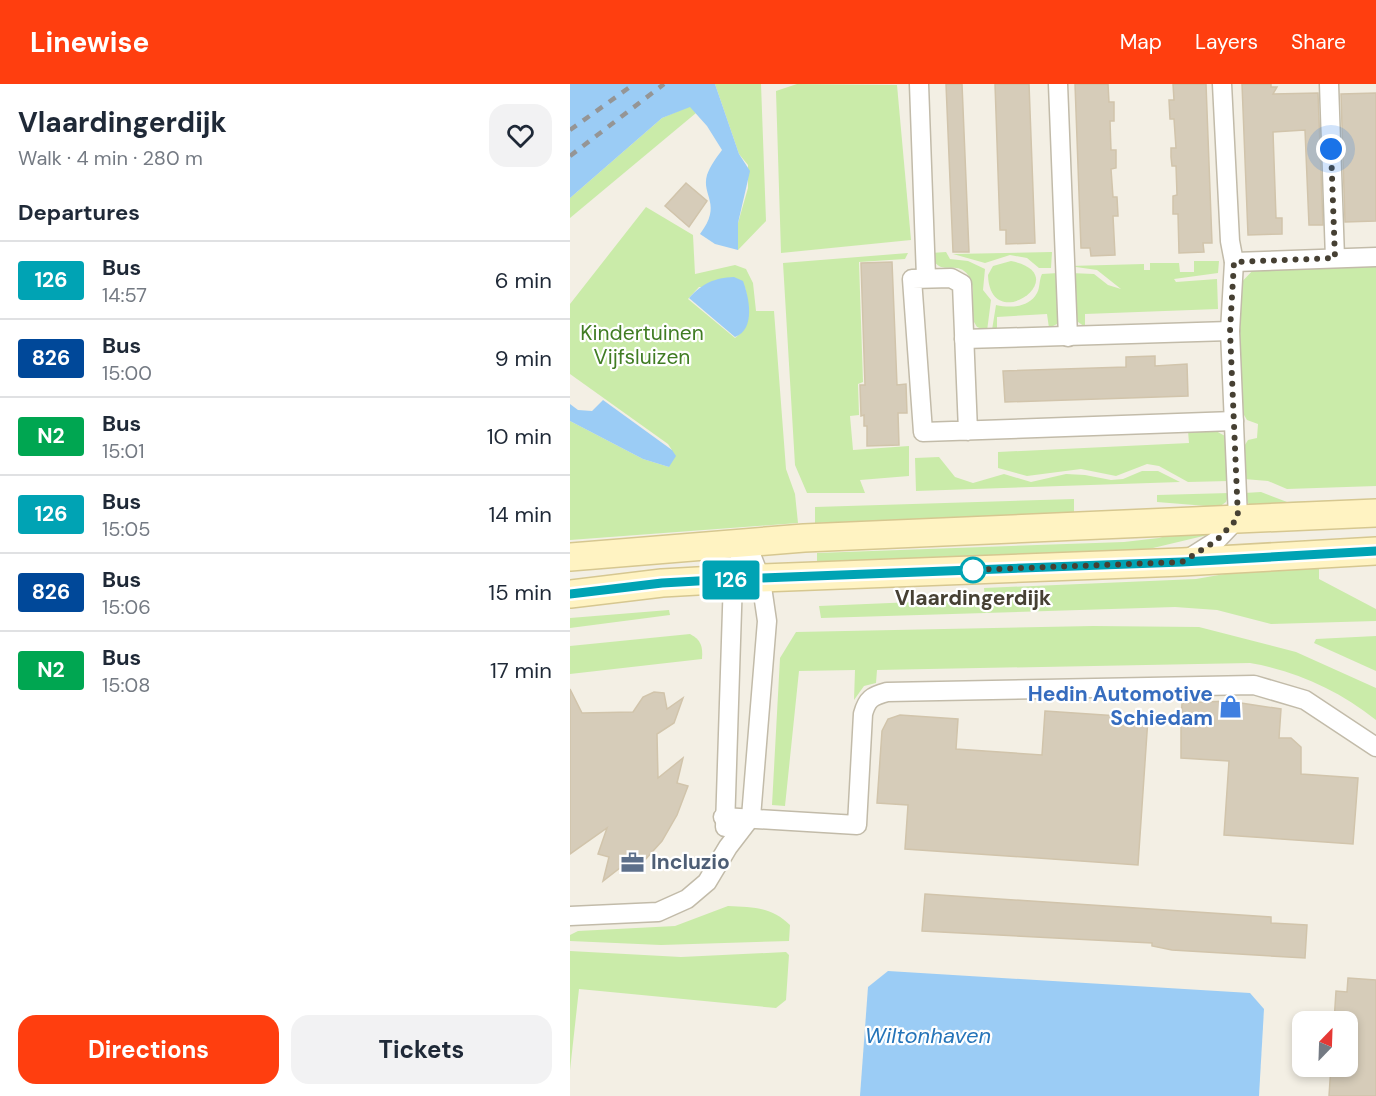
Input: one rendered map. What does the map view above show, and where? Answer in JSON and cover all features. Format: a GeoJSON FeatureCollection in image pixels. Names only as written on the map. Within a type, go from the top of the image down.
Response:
{"type":"FeatureCollection","features":[{"type":"Feature","properties":{"kind":"main road"},"geometry":{"type":"LineString","coordinates":[[570,557],[746,542],[1376,513]]}},
{"type":"Feature","properties":{"kind":"main road"},"geometry":{"type":"LineString","coordinates":[[570,594],[662,583],[733,579],[761,580],[1182,562],[1376,551]]}},
{"type":"Feature","properties":{"kind":"street"},"geometry":{"type":"LineString","coordinates":[[919,84],[926,277]]}},
{"type":"Feature","properties":{"kind":"street"},"geometry":{"type":"LineString","coordinates":[[1058,84],[1068,337]]}},
{"type":"Feature","properties":{"kind":"street"},"geometry":{"type":"LineString","coordinates":[[1182,562],[1216,541],[1238,518],[1230,331],[1234,262],[1230,241],[1222,84]]}},
{"type":"Feature","properties":{"kind":"street"},"geometry":{"type":"LineString","coordinates":[[1329,84],[1335,258]]}},
{"type":"Feature","properties":{"kind":"street"},"geometry":{"type":"LineString","coordinates":[[1234,262],[1376,257]]}},
{"type":"Feature","properties":{"kind":"street"},"geometry":{"type":"LineString","coordinates":[[968,431],[962,284],[951,278],[912,279],[923,432],[968,431],[1234,421]]}},
{"type":"Feature","properties":{"kind":"street"},"geometry":{"type":"LineString","coordinates":[[964,339],[1230,331]]}},
{"type":"Feature","properties":{"kind":"street"},"geometry":{"type":"LineString","coordinates":[[728,847],[723,817],[733,579],[746,542]]}},
{"type":"Feature","properties":{"kind":"street"},"geometry":{"type":"LineString","coordinates":[[570,916],[658,912],[687,899],[706,882],[728,847],[751,818],[767,621],[761,580],[746,542]]}},
{"type":"Feature","properties":{"kind":"street"},"geometry":{"type":"LineString","coordinates":[[723,817],[857,825],[863,714],[872,696],[886,692],[1254,685],[1305,700],[1376,747]]}},
{"type":"Feature","properties":{"kind":"green space"},"geometry":{"type":"Polygon","coordinates":[[[715,84],[761,84],[766,221],[738,250],[738,223],[748,188],[748,165],[739,154],[715,84]]]}},
{"type":"Feature","properties":{"kind":"green space"},"geometry":{"type":"Polygon","coordinates":[[[797,84],[897,85],[911,240],[781,253],[776,91],[797,84]]]}},
{"type":"Feature","properties":{"kind":"green space"},"geometry":{"type":"Polygon","coordinates":[[[690,106],[696,113],[570,218],[570,198],[662,118],[690,106]]]}},
{"type":"Feature","properties":{"kind":"green space","name":"Kindertuinen Vijfsluizen"},"geometry":{"type":"Polygon","coordinates":[[[646,207],[693,235],[695,274],[735,265],[746,269],[753,283],[756,311],[774,311],[786,469],[795,494],[798,523],[570,540],[570,421],[643,459],[669,467],[672,450],[668,444],[570,374],[570,304],[646,207]],[[699,287],[688,299],[735,338],[747,322],[748,302],[745,288],[699,287]]]}},
{"type":"Feature","properties":{"kind":"green space"},"geometry":{"type":"Polygon","coordinates":[[[946,252],[950,259],[968,261],[985,269],[983,290],[991,300],[987,331],[977,327],[974,322],[973,291],[968,275],[958,268],[938,265],[931,253],[946,252]]]}},
{"type":"Feature","properties":{"kind":"green space"},"geometry":{"type":"Polygon","coordinates":[[[1052,252],[1051,268],[1039,268],[1027,258],[1010,255],[985,263],[953,254],[1052,252]]]}},
{"type":"Feature","properties":{"kind":"green space"},"geometry":{"type":"Polygon","coordinates":[[[908,253],[905,259],[859,262],[863,382],[858,384],[859,415],[850,416],[853,450],[909,446],[909,476],[860,480],[865,493],[807,493],[795,465],[783,263],[908,253]]]}},
{"type":"Feature","properties":{"kind":"green space"},"geometry":{"type":"Polygon","coordinates":[[[1011,261],[1029,268],[1036,278],[1034,288],[1014,302],[1002,301],[992,293],[988,275],[993,266],[1011,261]]]}},
{"type":"Feature","properties":{"kind":"green space"},"geometry":{"type":"Polygon","coordinates":[[[1194,261],[1219,261],[1218,273],[1174,279],[1176,282],[1217,279],[1218,309],[1085,314],[1085,327],[1074,319],[1070,273],[1094,274],[1108,285],[1121,289],[1097,270],[1069,266],[1144,264],[1144,270],[1150,270],[1150,263],[1179,263],[1180,272],[1194,272],[1194,261]]]}},
{"type":"Feature","properties":{"kind":"green space"},"geometry":{"type":"Polygon","coordinates":[[[1376,264],[1376,486],[1287,489],[1268,481],[1244,479],[1243,448],[1248,440],[1257,438],[1258,424],[1247,420],[1241,410],[1237,287],[1255,268],[1376,264]]]}},
{"type":"Feature","properties":{"kind":"green space"},"geometry":{"type":"Polygon","coordinates":[[[1058,273],[1060,317],[1057,324],[1049,328],[1047,314],[997,317],[997,331],[992,330],[996,305],[1013,306],[1029,302],[1038,291],[1042,274],[1058,273]]]}},
{"type":"Feature","properties":{"kind":"green space"},"geometry":{"type":"Polygon","coordinates":[[[1188,431],[1216,431],[1225,436],[1229,481],[1188,482],[1159,466],[1147,464],[1116,476],[1081,469],[1027,476],[998,468],[998,452],[1189,443],[1188,431]]]}},
{"type":"Feature","properties":{"kind":"green space"},"geometry":{"type":"Polygon","coordinates":[[[939,457],[955,477],[973,483],[1004,474],[1031,482],[1066,474],[1111,480],[1123,479],[1142,471],[1158,471],[1180,482],[916,491],[915,458],[939,457]]]}},
{"type":"Feature","properties":{"kind":"green space"},"geometry":{"type":"Polygon","coordinates":[[[1261,492],[1287,502],[1376,499],[1376,504],[1249,505],[1244,493],[1261,492]]]}},
{"type":"Feature","properties":{"kind":"green space"},"geometry":{"type":"Polygon","coordinates":[[[1229,493],[1226,502],[1219,507],[1157,502],[1157,495],[1229,493]]]}},
{"type":"Feature","properties":{"kind":"green space"},"geometry":{"type":"Polygon","coordinates":[[[1074,499],[1074,514],[815,523],[815,507],[1074,499]]]}},
{"type":"Feature","properties":{"kind":"green space"},"geometry":{"type":"Polygon","coordinates":[[[1189,529],[1216,533],[1132,553],[817,565],[817,553],[1124,542],[1159,538],[1189,529]]]}},
{"type":"Feature","properties":{"kind":"green space"},"geometry":{"type":"Polygon","coordinates":[[[1319,564],[1319,579],[1376,609],[1376,621],[1271,624],[1217,610],[1175,607],[821,618],[819,606],[985,599],[984,588],[1196,579],[1259,568],[1319,564]]]}},
{"type":"Feature","properties":{"kind":"green space"},"geometry":{"type":"Polygon","coordinates":[[[669,610],[670,615],[570,628],[570,618],[669,610]]]}},
{"type":"Feature","properties":{"kind":"green space"},"geometry":{"type":"Polygon","coordinates":[[[1093,626],[1199,627],[1296,652],[1376,688],[1376,720],[1362,709],[1316,683],[1284,671],[1250,663],[877,670],[876,683],[864,686],[854,700],[855,670],[799,671],[785,806],[772,805],[780,658],[796,632],[1093,626]]]}},
{"type":"Feature","properties":{"kind":"green space"},"geometry":{"type":"Polygon","coordinates":[[[690,634],[700,644],[702,659],[570,674],[570,646],[690,634]]]}},
{"type":"Feature","properties":{"kind":"green space"},"geometry":{"type":"Polygon","coordinates":[[[1376,636],[1376,671],[1314,643],[1316,639],[1376,636]]]}},
{"type":"Feature","properties":{"kind":"green space"},"geometry":{"type":"Polygon","coordinates":[[[728,906],[769,911],[783,919],[790,925],[789,941],[661,945],[570,941],[570,935],[578,931],[675,926],[728,906]]]}},
{"type":"Feature","properties":{"kind":"green space"},"geometry":{"type":"Polygon","coordinates":[[[570,951],[681,957],[786,952],[789,955],[786,1000],[776,1008],[579,989],[570,1070],[570,951]]]}},
{"type":"Feature","properties":{"kind":"water"},"geometry":{"type":"Polygon","coordinates":[[[570,84],[715,84],[739,154],[750,171],[738,223],[738,250],[715,244],[700,234],[707,224],[711,208],[706,182],[707,175],[722,150],[707,126],[690,107],[662,118],[570,198],[570,84]]]}},
{"type":"Feature","properties":{"kind":"water"},"geometry":{"type":"Polygon","coordinates":[[[734,277],[743,281],[749,304],[746,327],[735,337],[689,298],[709,282],[734,277]]]}},
{"type":"Feature","properties":{"kind":"water"},"geometry":{"type":"Polygon","coordinates":[[[603,400],[672,450],[676,456],[669,467],[643,459],[570,421],[570,404],[578,410],[592,411],[603,400]]]}},
{"type":"Feature","properties":{"kind":"water","name":"Wiltonhaven"},"geometry":{"type":"Polygon","coordinates":[[[888,971],[1250,993],[1264,1009],[1259,1096],[860,1096],[868,987],[888,971]]]}},
{"type":"Feature","properties":{"kind":"building"},"geometry":{"type":"Polygon","coordinates":[[[946,84],[962,84],[969,252],[953,252],[946,84]]]}},
{"type":"Feature","properties":{"kind":"building"},"geometry":{"type":"Polygon","coordinates":[[[995,84],[1029,84],[1035,243],[1006,244],[1006,230],[1000,230],[995,84]]]}},
{"type":"Feature","properties":{"kind":"building"},"geometry":{"type":"Polygon","coordinates":[[[1075,84],[1108,84],[1109,102],[1114,102],[1114,121],[1110,121],[1111,150],[1116,150],[1116,168],[1111,169],[1113,197],[1117,197],[1118,216],[1113,216],[1115,255],[1091,256],[1090,248],[1081,248],[1075,84]]]}},
{"type":"Feature","properties":{"kind":"building"},"geometry":{"type":"Polygon","coordinates":[[[1173,84],[1206,84],[1212,243],[1203,243],[1204,252],[1179,253],[1178,214],[1173,214],[1173,196],[1177,195],[1176,166],[1172,166],[1171,148],[1176,148],[1174,119],[1170,119],[1169,100],[1174,100],[1173,84]]]}},
{"type":"Feature","properties":{"kind":"building"},"geometry":{"type":"Polygon","coordinates":[[[1242,84],[1271,84],[1271,87],[1277,87],[1273,94],[1318,93],[1323,225],[1309,225],[1305,130],[1273,132],[1276,218],[1282,218],[1282,234],[1248,235],[1242,84]]]}},
{"type":"Feature","properties":{"kind":"building"},"geometry":{"type":"Polygon","coordinates":[[[1376,93],[1376,221],[1345,222],[1341,94],[1376,93]]]}},
{"type":"Feature","properties":{"kind":"building"},"geometry":{"type":"Polygon","coordinates":[[[686,183],[707,201],[689,227],[665,206],[686,183]]]}},
{"type":"Feature","properties":{"kind":"building"},"geometry":{"type":"Polygon","coordinates":[[[892,262],[897,385],[906,384],[907,413],[898,413],[899,445],[867,446],[867,426],[864,426],[864,415],[861,416],[860,385],[865,385],[861,263],[892,262]]]}},
{"type":"Feature","properties":{"kind":"building"},"geometry":{"type":"Polygon","coordinates":[[[1155,356],[1155,366],[1187,364],[1188,396],[1005,402],[1003,371],[1126,367],[1126,357],[1155,356]]]}},
{"type":"Feature","properties":{"kind":"building"},"geometry":{"type":"Polygon","coordinates":[[[570,689],[582,713],[633,712],[643,697],[654,692],[664,693],[667,709],[683,698],[674,723],[657,734],[658,778],[683,758],[677,783],[688,786],[677,815],[662,841],[644,861],[623,860],[625,864],[603,881],[609,857],[598,854],[607,828],[570,854],[570,689]]]}},
{"type":"Feature","properties":{"kind":"building"},"geometry":{"type":"Polygon","coordinates":[[[1228,701],[1281,709],[1279,738],[1291,738],[1301,747],[1301,774],[1358,778],[1353,844],[1224,835],[1229,761],[1181,758],[1181,724],[1182,703],[1228,701]]]}},
{"type":"Feature","properties":{"kind":"building"},"geometry":{"type":"Polygon","coordinates":[[[1045,711],[1148,718],[1138,865],[905,849],[908,805],[877,803],[882,731],[888,719],[900,715],[958,719],[956,749],[1042,755],[1045,711]]]}},
{"type":"Feature","properties":{"kind":"building"},"geometry":{"type":"Polygon","coordinates":[[[925,894],[1271,917],[1271,923],[1307,925],[1305,958],[1172,950],[1152,946],[1152,943],[922,931],[925,894]]]}},
{"type":"Feature","properties":{"kind":"building"},"geometry":{"type":"Polygon","coordinates":[[[1348,978],[1376,980],[1376,1096],[1329,1096],[1330,1077],[1358,1077],[1358,1011],[1335,1011],[1336,991],[1347,992],[1348,978]]]}},
{"type":"Feature","properties":{"kind":"railway"},"geometry":{"type":"LineString","coordinates":[[570,130],[634,84]]}},
{"type":"Feature","properties":{"kind":"railway"},"geometry":{"type":"LineString","coordinates":[[570,156],[664,84]]}},
{"type":"Feature","properties":{"kind":"bus line","name":"126"},"geometry":{"type":"LineString","coordinates":[[570,594],[662,583],[733,579],[761,580],[1182,562],[1376,551]]}},
{"type":"Feature","properties":{"kind":"place","name":"Vlaardingerdijk"},"geometry":{"type":"Point","coordinates":[973,570]}},
{"type":"Feature","properties":{"kind":"place","name":"Hedin Automotive Schiedam"},"geometry":{"type":"Point","coordinates":[1231,706]}},
{"type":"Feature","properties":{"kind":"place","name":"Incluzio"},"geometry":{"type":"Point","coordinates":[633,862]}},
{"type":"Feature","properties":{"kind":"route"},"geometry":{"type":"LineString","coordinates":[[973,570],[970,570],[1182,562],[1216,541],[1238,518],[1230,331],[1234,262],[1335,258],[1331,149]]}}]}
